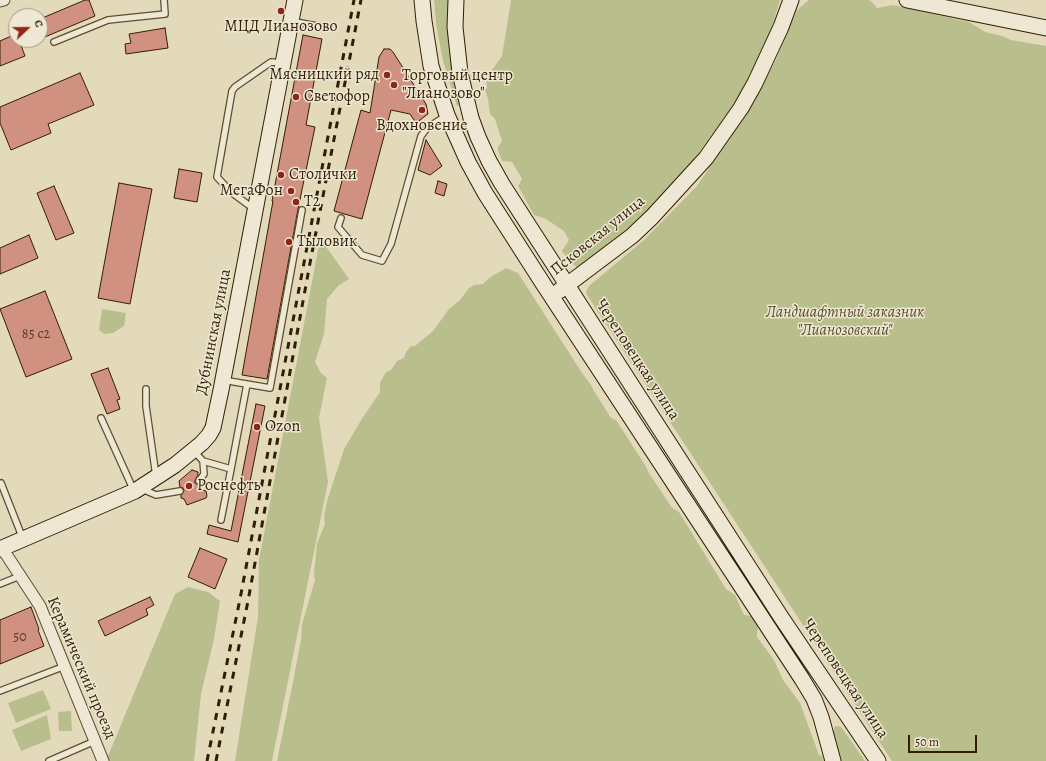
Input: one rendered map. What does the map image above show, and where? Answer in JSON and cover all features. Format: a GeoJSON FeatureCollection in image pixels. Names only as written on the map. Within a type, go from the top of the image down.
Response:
{"type":"FeatureCollection","features":[{"type":"Feature","properties":{"kind":"main road","name":"Дубнинская улица"},"geometry":{"type":"LineString","coordinates":[[1,548],[137,489],[175,465],[198,456],[205,439],[213,428],[295,0]]}},
{"type":"Feature","properties":{"kind":"main road","name":"Череповецкая улица"},"geometry":{"type":"LineString","coordinates":[[422,0],[431,66],[447,115],[468,162],[486,193],[552,296],[769,627],[814,699],[821,717],[833,761]]}},
{"type":"Feature","properties":{"kind":"main road","name":"Череповецкая улица"},"geometry":{"type":"LineString","coordinates":[[456,0],[455,27],[457,57],[464,92],[478,137],[502,184],[781,617],[878,761]]}},
{"type":"Feature","properties":{"kind":"main road","name":"Псковская улица"},"geometry":{"type":"LineString","coordinates":[[552,296],[637,231],[670,199],[706,158],[741,108],[755,83],[781,27],[790,0]]}},
{"type":"Feature","properties":{"kind":"main road"},"geometry":{"type":"LineString","coordinates":[[907,0],[1046,28]]}},
{"type":"Feature","properties":{"kind":"street"},"geometry":{"type":"LineString","coordinates":[[0,2],[4,0]]}},
{"type":"Feature","properties":{"kind":"street","name":"Керамический проезд"},"geometry":{"type":"LineString","coordinates":[[1,548],[40,606],[96,740],[103,761]]}},
{"type":"Feature","properties":{"kind":"lane"},"geometry":{"type":"LineString","coordinates":[[54,42],[108,20],[165,14],[164,0]]}},
{"type":"Feature","properties":{"kind":"lane"},"geometry":{"type":"LineString","coordinates":[[291,21],[322,27]]}},
{"type":"Feature","properties":{"kind":"lane"},"geometry":{"type":"LineString","coordinates":[[255,210],[231,192],[217,177],[232,91],[271,62],[283,63]]}},
{"type":"Feature","properties":{"kind":"lane"},"geometry":{"type":"LineString","coordinates":[[341,218],[338,227],[362,255],[382,261],[391,244],[420,136],[426,128],[447,115]]}},
{"type":"Feature","properties":{"kind":"lane"},"geometry":{"type":"LineString","coordinates":[[223,380],[270,388],[302,210]]}},
{"type":"Feature","properties":{"kind":"lane"},"geometry":{"type":"LineString","coordinates":[[221,520],[247,384]]}},
{"type":"Feature","properties":{"kind":"lane"},"geometry":{"type":"LineString","coordinates":[[146,389],[146,406],[156,478]]}},
{"type":"Feature","properties":{"kind":"lane"},"geometry":{"type":"LineString","coordinates":[[101,418],[137,489],[156,495],[180,491]]}},
{"type":"Feature","properties":{"kind":"lane"},"geometry":{"type":"LineString","coordinates":[[198,456],[231,468]]}},
{"type":"Feature","properties":{"kind":"lane"},"geometry":{"type":"LineString","coordinates":[[198,456],[204,474],[199,481]]}},
{"type":"Feature","properties":{"kind":"lane"},"geometry":{"type":"LineString","coordinates":[[1,483],[23,539]]}},
{"type":"Feature","properties":{"kind":"lane"},"geometry":{"type":"LineString","coordinates":[[0,584],[20,576]]}},
{"type":"Feature","properties":{"kind":"lane","name":"Череповецкая улица"},"geometry":{"type":"LineString","coordinates":[[781,617],[791,639],[854,736]]}},
{"type":"Feature","properties":{"kind":"lane","name":"Череповецкая улица"},"geometry":{"type":"LineString","coordinates":[[769,627],[784,643],[816,694],[824,711],[838,761]]}},
{"type":"Feature","properties":{"kind":"lane"},"geometry":{"type":"LineString","coordinates":[[0,691],[65,666]]}},
{"type":"Feature","properties":{"kind":"lane"},"geometry":{"type":"LineString","coordinates":[[49,761],[96,740]]}},
{"type":"Feature","properties":{"kind":"green space"},"geometry":{"type":"Polygon","coordinates":[[[434,0],[449,0],[460,105],[457,106],[443,61],[436,23],[434,0]]]}},
{"type":"Feature","properties":{"kind":"green space"},"geometry":{"type":"Polygon","coordinates":[[[511,0],[780,0],[769,37],[736,101],[693,161],[645,214],[583,265],[577,267],[570,262],[562,251],[569,240],[564,231],[546,219],[534,215],[518,186],[522,179],[512,162],[502,161],[498,151],[498,147],[502,141],[495,119],[490,114],[485,90],[487,88],[486,78],[502,56],[511,0]]]}},
{"type":"Feature","properties":{"kind":"green space","name":"Ландшафтный заказник \"Лианозовский\""},"geometry":{"type":"Polygon","coordinates":[[[809,0],[868,0],[871,1],[877,8],[893,5],[969,22],[985,32],[1011,40],[1046,46],[1046,761],[892,761],[586,292],[589,286],[644,240],[697,186],[750,107],[775,62],[797,10],[809,0]]]}},
{"type":"Feature","properties":{"kind":"green space"},"geometry":{"type":"Polygon","coordinates":[[[324,244],[349,279],[338,286],[327,299],[324,334],[315,362],[321,373],[327,378],[319,418],[328,482],[272,761],[235,761],[258,617],[259,560],[319,245],[324,244]]]}},
{"type":"Feature","properties":{"kind":"green space"},"geometry":{"type":"Polygon","coordinates":[[[506,268],[518,273],[611,418],[616,420],[672,508],[679,512],[726,589],[735,595],[744,615],[751,616],[758,623],[757,637],[774,660],[783,680],[800,703],[819,755],[822,756],[824,761],[277,761],[301,640],[302,624],[315,580],[314,574],[317,543],[325,524],[324,516],[327,501],[344,449],[380,392],[380,383],[386,372],[391,370],[397,361],[404,358],[406,352],[411,346],[415,346],[433,331],[449,309],[460,300],[469,288],[474,285],[483,284],[489,278],[506,268]]]}},
{"type":"Feature","properties":{"kind":"green space"},"geometry":{"type":"Polygon","coordinates":[[[102,309],[126,313],[124,326],[113,333],[104,334],[99,330],[102,309]]]}},
{"type":"Feature","properties":{"kind":"green space"},"geometry":{"type":"Polygon","coordinates":[[[188,587],[208,592],[220,601],[214,639],[201,694],[194,761],[106,761],[175,594],[188,587]]]}},
{"type":"Feature","properties":{"kind":"green space"},"geometry":{"type":"Polygon","coordinates":[[[43,690],[51,709],[16,723],[8,703],[43,690]]]}},
{"type":"Feature","properties":{"kind":"green space"},"geometry":{"type":"Polygon","coordinates":[[[71,711],[72,731],[59,731],[58,712],[71,711]]]}},
{"type":"Feature","properties":{"kind":"green space"},"geometry":{"type":"Polygon","coordinates":[[[47,715],[51,739],[21,751],[12,730],[47,715]]]}},
{"type":"Feature","properties":{"kind":"green space"},"geometry":{"type":"Polygon","coordinates":[[[835,726],[842,728],[865,761],[841,761],[833,732],[835,726]]]}},
{"type":"Feature","properties":{"kind":"building"},"geometry":{"type":"Polygon","coordinates":[[[85,0],[89,0],[95,16],[48,36],[48,16],[85,0]]]}},
{"type":"Feature","properties":{"kind":"building"},"geometry":{"type":"Polygon","coordinates":[[[165,28],[168,48],[126,54],[125,44],[131,43],[129,34],[165,28]]]}},
{"type":"Feature","properties":{"kind":"building"},"geometry":{"type":"Polygon","coordinates":[[[303,35],[322,39],[306,125],[315,127],[298,209],[267,379],[242,375],[303,35]]]}},
{"type":"Feature","properties":{"kind":"building"},"geometry":{"type":"Polygon","coordinates":[[[8,38],[8,48],[22,48],[25,56],[0,66],[0,41],[8,38]]]}},
{"type":"Feature","properties":{"kind":"building"},"geometry":{"type":"Polygon","coordinates":[[[384,49],[390,49],[393,52],[426,104],[428,114],[416,123],[410,114],[391,110],[362,219],[334,211],[361,110],[370,113],[379,57],[384,49]]]}},
{"type":"Feature","properties":{"kind":"building"},"geometry":{"type":"Polygon","coordinates":[[[80,73],[94,105],[48,124],[51,133],[11,150],[0,123],[0,107],[80,73]]]}},
{"type":"Feature","properties":{"kind":"building"},"geometry":{"type":"Polygon","coordinates":[[[426,140],[442,166],[430,175],[418,170],[426,140]]]}},
{"type":"Feature","properties":{"kind":"building"},"geometry":{"type":"Polygon","coordinates":[[[179,169],[202,173],[197,202],[174,198],[179,169]]]}},
{"type":"Feature","properties":{"kind":"building"},"geometry":{"type":"Polygon","coordinates":[[[438,181],[447,184],[444,196],[435,193],[438,181]]]}},
{"type":"Feature","properties":{"kind":"building"},"geometry":{"type":"Polygon","coordinates":[[[119,183],[152,189],[130,304],[98,298],[119,183]]]}},
{"type":"Feature","properties":{"kind":"building"},"geometry":{"type":"Polygon","coordinates":[[[54,186],[74,233],[56,240],[37,193],[54,186]]]}},
{"type":"Feature","properties":{"kind":"building"},"geometry":{"type":"Polygon","coordinates":[[[29,235],[38,258],[0,274],[0,248],[29,235]]]}},
{"type":"Feature","properties":{"kind":"building"},"geometry":{"type":"Polygon","coordinates":[[[45,291],[72,359],[26,377],[0,309],[45,291]]]}},
{"type":"Feature","properties":{"kind":"building"},"geometry":{"type":"Polygon","coordinates":[[[108,368],[120,399],[117,400],[120,409],[107,414],[91,374],[108,368]]]}},
{"type":"Feature","properties":{"kind":"building"},"geometry":{"type":"Polygon","coordinates":[[[256,404],[265,406],[238,542],[207,534],[209,525],[231,531],[256,404]]]}},
{"type":"Feature","properties":{"kind":"building","name":"Роснефть"},"geometry":{"type":"Polygon","coordinates":[[[192,470],[198,472],[195,483],[199,485],[200,489],[206,491],[207,496],[206,498],[187,505],[184,499],[181,498],[184,491],[183,488],[180,487],[179,481],[192,470]]]}},
{"type":"Feature","properties":{"kind":"building"},"geometry":{"type":"Polygon","coordinates":[[[200,548],[227,559],[215,589],[188,577],[200,548]]]}},
{"type":"Feature","properties":{"kind":"building"},"geometry":{"type":"Polygon","coordinates":[[[150,597],[154,605],[146,609],[148,615],[105,636],[98,621],[150,597]]]}},
{"type":"Feature","properties":{"kind":"building"},"geometry":{"type":"Polygon","coordinates":[[[31,607],[44,646],[0,664],[0,620],[31,607]]]}},
{"type":"Feature","properties":{"kind":"railway"},"geometry":{"type":"LineString","coordinates":[[207,761],[240,599],[354,0]]}},
{"type":"Feature","properties":{"kind":"railway"},"geometry":{"type":"LineString","coordinates":[[216,761],[248,601],[310,263],[361,0]]}},
{"type":"Feature","properties":{"kind":"place","name":"МЦД Лианозово"},"geometry":{"type":"Point","coordinates":[281,11]}},
{"type":"Feature","properties":{"kind":"place","name":"Мясницкий ряд"},"geometry":{"type":"Point","coordinates":[387,75]}},
{"type":"Feature","properties":{"kind":"place","name":"Торговый центр \"Лианозово\""},"geometry":{"type":"Point","coordinates":[394,85]}},
{"type":"Feature","properties":{"kind":"place","name":"Светофор"},"geometry":{"type":"Point","coordinates":[296,97]}},
{"type":"Feature","properties":{"kind":"place","name":"Вдохновение"},"geometry":{"type":"Point","coordinates":[422,110]}},
{"type":"Feature","properties":{"kind":"place","name":"Столички"},"geometry":{"type":"Point","coordinates":[281,175]}},
{"type":"Feature","properties":{"kind":"place","name":"МегаФон"},"geometry":{"type":"Point","coordinates":[291,191]}},
{"type":"Feature","properties":{"kind":"place","name":"T2"},"geometry":{"type":"Point","coordinates":[296,202]}},
{"type":"Feature","properties":{"kind":"place","name":"Тыловик"},"geometry":{"type":"Point","coordinates":[289,242]}},
{"type":"Feature","properties":{"kind":"place","name":"Ozon"},"geometry":{"type":"Point","coordinates":[257,427]}},
{"type":"Feature","properties":{"kind":"place","name":"Роснефть"},"geometry":{"type":"Point","coordinates":[189,486]}}]}
